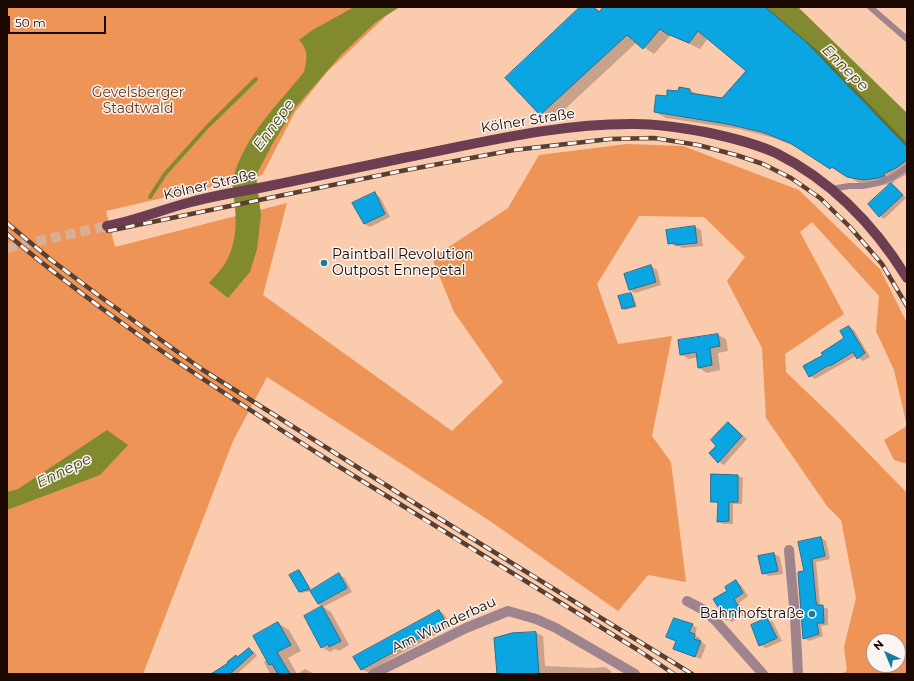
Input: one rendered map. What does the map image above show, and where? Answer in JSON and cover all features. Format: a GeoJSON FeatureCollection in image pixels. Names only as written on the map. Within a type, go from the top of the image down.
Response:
{"type":"FeatureCollection","features":[{"type":"Feature","properties":{"kind":"main road","name":"Kölner Straße"},"geometry":{"type":"LineString","coordinates":[[107,226],[120,224],[193,202],[231,193],[511,136],[580,127],[636,124],[664,125],[696,130],[748,143],[776,153],[803,169],[846,201],[885,245],[907,278]]}},
{"type":"Feature","properties":{"kind":"street"},"geometry":{"type":"LineString","coordinates":[[789,550],[798,674]]}},
{"type":"Feature","properties":{"kind":"street"},"geometry":{"type":"LineString","coordinates":[[687,601],[704,610],[715,620],[763,674]]}},
{"type":"Feature","properties":{"kind":"street","name":"Am Wunderbau"},"geometry":{"type":"LineString","coordinates":[[373,674],[466,628],[508,611],[536,619],[556,628],[634,674]]}},
{"type":"Feature","properties":{"kind":"lane"},"geometry":{"type":"LineString","coordinates":[[870,7],[907,38]]}},
{"type":"Feature","properties":{"kind":"lane"},"geometry":{"type":"LineString","coordinates":[[831,189],[878,183],[893,177],[907,167]]}},
{"type":"Feature","properties":{"kind":"green space","name":"Gevelsberger Stadtwald"},"geometry":{"type":"Polygon","coordinates":[[[7,7],[400,7],[386,16],[327,72],[295,112],[262,175],[106,211],[115,247],[287,203],[263,295],[452,431],[503,382],[454,312],[432,258],[508,208],[539,155],[627,144],[683,146],[799,190],[880,269],[907,323],[907,426],[894,370],[876,331],[879,296],[812,222],[800,232],[844,314],[785,354],[786,372],[837,421],[907,493],[907,674],[840,674],[847,671],[844,647],[856,598],[841,520],[827,506],[766,418],[762,348],[727,281],[745,257],[704,217],[639,216],[597,284],[618,344],[672,336],[652,436],[671,462],[686,582],[648,575],[618,611],[490,521],[267,377],[233,441],[143,674],[7,674],[7,7]]]}},
{"type":"Feature","properties":{"kind":"green space"},"geometry":{"type":"Polygon","coordinates":[[[907,426],[907,464],[894,460],[884,440],[907,426]]]}},
{"type":"Feature","properties":{"kind":"water","name":"Ennepe"},"geometry":{"type":"Polygon","coordinates":[[[354,7],[399,7],[376,22],[341,55],[295,108],[273,143],[256,175],[261,215],[257,249],[250,272],[228,298],[209,283],[226,262],[235,236],[236,222],[233,183],[239,160],[264,120],[304,72],[306,51],[299,40],[311,31],[354,7]]]}},
{"type":"Feature","properties":{"kind":"water","name":"Ennepe"},"geometry":{"type":"Polygon","coordinates":[[[765,7],[798,7],[907,113],[907,147],[807,43],[765,7]]]}},
{"type":"Feature","properties":{"kind":"water","name":"Ennepe"},"geometry":{"type":"Polygon","coordinates":[[[107,430],[128,445],[100,475],[7,510],[7,492],[18,489],[107,430]]]}},
{"type":"Feature","properties":{"kind":"building"},"geometry":{"type":"Polygon","coordinates":[[[580,7],[593,7],[599,12],[603,7],[765,7],[807,43],[907,147],[907,160],[896,168],[883,174],[885,176],[864,180],[852,178],[847,177],[832,167],[830,169],[790,143],[762,132],[727,124],[654,112],[656,95],[667,96],[667,90],[678,91],[679,87],[690,89],[690,93],[722,98],[746,71],[698,31],[689,43],[667,34],[660,29],[643,49],[627,35],[540,115],[505,78],[580,7]]]}},
{"type":"Feature","properties":{"kind":"building"},"geometry":{"type":"Polygon","coordinates":[[[891,183],[903,195],[879,217],[868,204],[891,183]]]}},
{"type":"Feature","properties":{"kind":"building"},"geometry":{"type":"Polygon","coordinates":[[[375,192],[385,214],[364,224],[352,203],[375,192]]]}},
{"type":"Feature","properties":{"kind":"building"},"geometry":{"type":"Polygon","coordinates":[[[695,226],[697,243],[676,245],[675,243],[668,244],[666,230],[695,226]]]}},
{"type":"Feature","properties":{"kind":"building"},"geometry":{"type":"Polygon","coordinates":[[[651,265],[656,282],[629,290],[624,274],[651,265]]]}},
{"type":"Feature","properties":{"kind":"building"},"geometry":{"type":"Polygon","coordinates":[[[631,293],[635,306],[622,309],[618,296],[631,293]]]}},
{"type":"Feature","properties":{"kind":"building"},"geometry":{"type":"Polygon","coordinates":[[[849,326],[865,353],[857,359],[853,352],[809,377],[803,366],[823,355],[821,353],[844,338],[840,331],[849,326]]]}},
{"type":"Feature","properties":{"kind":"building"},"geometry":{"type":"Polygon","coordinates":[[[718,334],[720,346],[710,348],[712,365],[698,368],[696,352],[680,355],[678,340],[718,334]]]}},
{"type":"Feature","properties":{"kind":"building"},"geometry":{"type":"Polygon","coordinates":[[[728,422],[742,436],[718,463],[709,453],[716,446],[711,440],[728,422]]]}},
{"type":"Feature","properties":{"kind":"building"},"geometry":{"type":"Polygon","coordinates":[[[711,474],[738,475],[738,502],[729,502],[729,521],[717,522],[718,502],[711,502],[711,474]]]}},
{"type":"Feature","properties":{"kind":"building"},"geometry":{"type":"Polygon","coordinates":[[[821,537],[825,556],[812,559],[816,601],[817,605],[823,605],[824,623],[817,623],[819,634],[803,639],[798,572],[804,571],[798,542],[821,537]]]}},
{"type":"Feature","properties":{"kind":"building"},"geometry":{"type":"Polygon","coordinates":[[[774,553],[778,571],[762,574],[758,556],[774,553]]]}},
{"type":"Feature","properties":{"kind":"building"},"geometry":{"type":"Polygon","coordinates":[[[299,570],[310,589],[299,592],[289,575],[299,570]]]}},
{"type":"Feature","properties":{"kind":"building"},"geometry":{"type":"Polygon","coordinates":[[[339,573],[347,588],[318,604],[310,591],[339,573]]]}},
{"type":"Feature","properties":{"kind":"building"},"geometry":{"type":"Polygon","coordinates":[[[736,580],[743,593],[734,599],[741,611],[726,620],[713,599],[727,591],[725,587],[736,580]]]}},
{"type":"Feature","properties":{"kind":"building"},"geometry":{"type":"Polygon","coordinates":[[[322,606],[341,641],[329,647],[328,644],[321,648],[304,616],[322,606]]]}},
{"type":"Feature","properties":{"kind":"building"},"geometry":{"type":"Polygon","coordinates":[[[439,610],[446,623],[361,670],[353,657],[439,610]]]}},
{"type":"Feature","properties":{"kind":"building"},"geometry":{"type":"Polygon","coordinates":[[[674,618],[693,624],[689,632],[695,634],[694,639],[701,641],[695,657],[673,649],[676,641],[666,637],[674,618]]]}},
{"type":"Feature","properties":{"kind":"building"},"geometry":{"type":"Polygon","coordinates":[[[767,618],[777,638],[759,646],[751,625],[767,618]]]}},
{"type":"Feature","properties":{"kind":"building"},"geometry":{"type":"Polygon","coordinates":[[[278,622],[291,645],[277,652],[290,674],[278,674],[272,664],[269,665],[253,636],[278,622]]]}},
{"type":"Feature","properties":{"kind":"building"},"geometry":{"type":"Polygon","coordinates":[[[536,632],[539,674],[497,674],[494,638],[512,633],[536,632]]]}},
{"type":"Feature","properties":{"kind":"building"},"geometry":{"type":"Polygon","coordinates":[[[249,648],[253,653],[230,674],[211,674],[228,663],[227,662],[236,655],[237,657],[249,648]]]}},
{"type":"Feature","properties":{"kind":"waterway"},"geometry":{"type":"LineString","coordinates":[[150,197],[165,174],[207,127],[256,79]]}},
{"type":"Feature","properties":{"kind":"tunnel"},"geometry":{"type":"LineString","coordinates":[[7,248],[107,226]]}},
{"type":"Feature","properties":{"kind":"railway"},"geometry":{"type":"LineString","coordinates":[[108,231],[401,171],[514,150],[610,139],[654,138],[698,145],[736,155],[763,164],[791,178],[820,198],[850,227],[882,264],[907,306]]}},
{"type":"Feature","properties":{"kind":"railway"},"geometry":{"type":"LineString","coordinates":[[7,223],[50,259],[203,370],[416,504],[692,674]]}},
{"type":"Feature","properties":{"kind":"railway"},"geometry":{"type":"LineString","coordinates":[[7,234],[46,266],[125,326],[208,382],[333,463],[638,650],[674,674]]}},
{"type":"Feature","properties":{"kind":"place","name":"Paintball Revolution Outpost Ennepetal"},"geometry":{"type":"Point","coordinates":[324,263]}},
{"type":"Feature","properties":{"kind":"place","name":"Bahnhofstraße"},"geometry":{"type":"Point","coordinates":[812,614]}}]}
